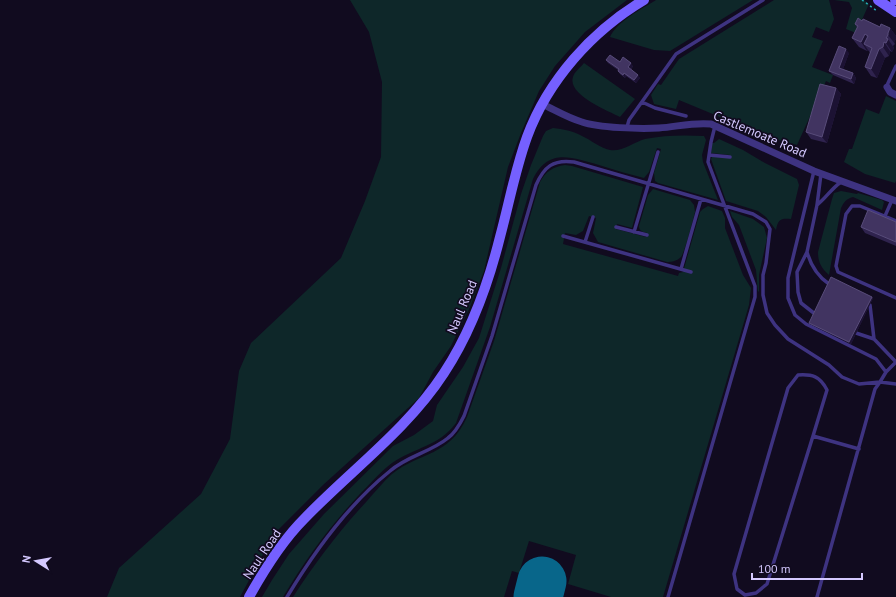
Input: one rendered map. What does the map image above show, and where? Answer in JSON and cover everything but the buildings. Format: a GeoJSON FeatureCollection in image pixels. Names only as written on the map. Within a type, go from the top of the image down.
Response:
{"type":"FeatureCollection","features":[{"type":"Feature","properties":{"kind":"street","name":"Naul Road"},"geometry":{"type":"LineString","coordinates":[[249,597],[272,560],[303,520],[412,416],[444,372],[460,345],[475,314],[489,278],[519,160],[527,136],[542,104],[562,74],[588,44],[624,12],[644,0]]}},
{"type":"Feature","properties":{"kind":"street"},"geometry":{"type":"LineString","coordinates":[[878,0],[896,12]]}},
{"type":"Feature","properties":{"kind":"street"},"geometry":{"type":"LineString","coordinates":[[887,87],[890,92],[896,95]]}},
{"type":"Feature","properties":{"kind":"street","name":"Castlemoate Road"},"geometry":{"type":"LineString","coordinates":[[542,104],[583,123],[602,126],[651,128],[672,127],[699,122],[715,126],[822,174],[894,201]]}},
{"type":"Feature","properties":{"kind":"lane"},"geometry":{"type":"LineString","coordinates":[[627,127],[629,120],[676,54],[763,0]]}},
{"type":"Feature","properties":{"kind":"lane"},"geometry":{"type":"LineString","coordinates":[[887,87],[896,66]]}},
{"type":"Feature","properties":{"kind":"lane"},"geometry":{"type":"LineString","coordinates":[[642,102],[655,108],[686,116]]}},
{"type":"Feature","properties":{"kind":"lane"},"geometry":{"type":"LineString","coordinates":[[668,597],[755,297],[755,286],[708,162],[715,126]]}},
{"type":"Feature","properties":{"kind":"lane"},"geometry":{"type":"LineString","coordinates":[[634,232],[658,152]]}},
{"type":"Feature","properties":{"kind":"lane"},"geometry":{"type":"LineString","coordinates":[[708,156],[730,156]]}},
{"type":"Feature","properties":{"kind":"lane"},"geometry":{"type":"LineString","coordinates":[[287,597],[296,581],[326,539],[377,482],[402,462],[440,444],[449,438],[458,428],[464,416],[492,336],[536,185],[540,175],[546,168],[564,160],[760,217],[766,222],[770,229],[763,275],[762,295],[767,313],[775,325],[788,339],[830,365],[842,377],[859,384],[880,382],[896,384]]}},
{"type":"Feature","properties":{"kind":"lane"},"geometry":{"type":"LineString","coordinates":[[814,170],[788,278],[788,298],[795,315],[806,324],[876,359],[886,372]]}},
{"type":"Feature","properties":{"kind":"lane"},"geometry":{"type":"LineString","coordinates":[[815,314],[801,303],[798,292],[797,272],[807,252],[822,174]]}},
{"type":"Feature","properties":{"kind":"lane"},"geometry":{"type":"LineString","coordinates":[[817,205],[826,198],[833,187],[842,182]]}},
{"type":"Feature","properties":{"kind":"lane"},"geometry":{"type":"LineString","coordinates":[[681,269],[701,199]]}},
{"type":"Feature","properties":{"kind":"lane"},"geometry":{"type":"LineString","coordinates":[[885,216],[894,201]]}},
{"type":"Feature","properties":{"kind":"lane"},"geometry":{"type":"LineString","coordinates":[[896,222],[860,206],[852,206],[848,209],[836,269],[838,272],[896,298]]}},
{"type":"Feature","properties":{"kind":"lane"},"geometry":{"type":"LineString","coordinates":[[585,242],[593,217]]}},
{"type":"Feature","properties":{"kind":"lane"},"geometry":{"type":"LineString","coordinates":[[616,227],[647,235]]}},
{"type":"Feature","properties":{"kind":"lane"},"geometry":{"type":"LineString","coordinates":[[563,236],[691,272]]}},
{"type":"Feature","properties":{"kind":"lane"},"geometry":{"type":"LineString","coordinates":[[807,252],[811,265],[820,278],[829,284]]}},
{"type":"Feature","properties":{"kind":"lane"},"geometry":{"type":"LineString","coordinates":[[870,305],[874,339]]}},
{"type":"Feature","properties":{"kind":"lane"},"geometry":{"type":"LineString","coordinates":[[817,597],[876,389],[886,372],[896,362],[874,339],[856,333]]}},
{"type":"Feature","properties":{"kind":"lane"},"geometry":{"type":"LineString","coordinates":[[810,374],[823,382],[827,390],[813,436],[767,584],[756,593],[745,595],[737,589],[734,574],[788,388],[798,375],[810,374]]}},
{"type":"Feature","properties":{"kind":"lane"},"geometry":{"type":"LineString","coordinates":[[813,436],[859,449]]}},
{"type":"Feature","properties":{"kind":"green space"},"geometry":{"type":"Polygon","coordinates":[[[350,0],[627,0],[585,32],[555,66],[539,91],[508,167],[484,271],[470,307],[451,346],[433,372],[419,398],[323,485],[274,534],[240,597],[107,597],[119,568],[201,494],[230,439],[239,371],[251,343],[341,258],[365,201],[381,157],[382,82],[369,32],[350,0]]]}},
{"type":"Feature","properties":{"kind":"green space"},"geometry":{"type":"Polygon","coordinates":[[[656,0],[753,0],[670,51],[654,50],[610,37],[613,31],[624,21],[637,11],[656,0]]]}},
{"type":"Feature","properties":{"kind":"green space"},"geometry":{"type":"Polygon","coordinates":[[[774,0],[829,0],[834,19],[829,32],[816,27],[812,37],[823,41],[812,67],[833,75],[830,83],[826,81],[797,145],[768,137],[679,100],[676,109],[654,104],[651,95],[658,84],[661,85],[679,59],[774,0]]]}},
{"type":"Feature","properties":{"kind":"green space"},"geometry":{"type":"Polygon","coordinates":[[[834,0],[864,0],[869,4],[856,33],[846,29],[852,8],[849,2],[834,0]]]}},
{"type":"Feature","properties":{"kind":"green space"},"geometry":{"type":"Polygon","coordinates":[[[584,63],[635,99],[620,117],[590,102],[576,90],[573,84],[573,77],[576,71],[584,63]]]}},
{"type":"Feature","properties":{"kind":"green space"},"geometry":{"type":"Polygon","coordinates":[[[886,96],[896,101],[895,183],[865,174],[844,162],[849,149],[852,149],[866,109],[879,114],[886,96]]]}},
{"type":"Feature","properties":{"kind":"green space"},"geometry":{"type":"Polygon","coordinates":[[[553,128],[575,133],[603,148],[610,150],[619,150],[645,139],[689,135],[704,136],[706,140],[702,155],[703,162],[718,200],[655,181],[654,173],[661,149],[657,148],[649,172],[644,178],[570,158],[562,157],[546,162],[539,169],[533,179],[490,327],[456,423],[442,437],[392,463],[375,478],[328,531],[283,597],[262,597],[289,554],[324,514],[393,446],[414,435],[433,421],[437,405],[463,367],[479,338],[501,268],[521,194],[531,165],[543,136],[546,131],[553,128]]]}},
{"type":"Feature","properties":{"kind":"green space"},"geometry":{"type":"Polygon","coordinates":[[[719,139],[797,179],[799,185],[791,219],[780,220],[776,230],[766,217],[758,211],[726,201],[711,159],[712,157],[730,157],[730,155],[711,153],[712,143],[719,139]]]}},
{"type":"Feature","properties":{"kind":"green space"},"geometry":{"type":"Polygon","coordinates":[[[565,165],[643,187],[632,228],[617,224],[616,229],[646,237],[647,233],[640,230],[639,226],[648,195],[653,189],[690,200],[694,205],[695,212],[683,254],[681,257],[673,261],[667,262],[598,242],[593,233],[596,218],[589,216],[583,231],[576,235],[565,233],[563,244],[678,276],[679,273],[683,272],[700,212],[708,206],[722,211],[725,218],[725,228],[743,275],[751,288],[749,305],[663,597],[611,597],[568,584],[576,555],[529,541],[519,573],[512,571],[504,597],[293,597],[337,536],[385,480],[413,461],[443,447],[452,440],[460,430],[467,417],[494,341],[540,182],[550,170],[565,165]]]}},
{"type":"Feature","properties":{"kind":"green space"},"geometry":{"type":"Polygon","coordinates":[[[841,191],[858,193],[882,200],[884,202],[882,210],[853,197],[844,202],[841,208],[829,275],[820,265],[818,252],[834,193],[841,191]]]}},
{"type":"Feature","properties":{"kind":"green space"},"geometry":{"type":"Polygon","coordinates":[[[730,211],[753,219],[764,227],[767,238],[759,275],[758,292],[756,270],[739,225],[732,217],[730,211]]]}},
{"type":"Feature","properties":{"kind":"runway"},"geometry":{"type":"LineString","coordinates":[[538,597],[542,581]]}}]}
